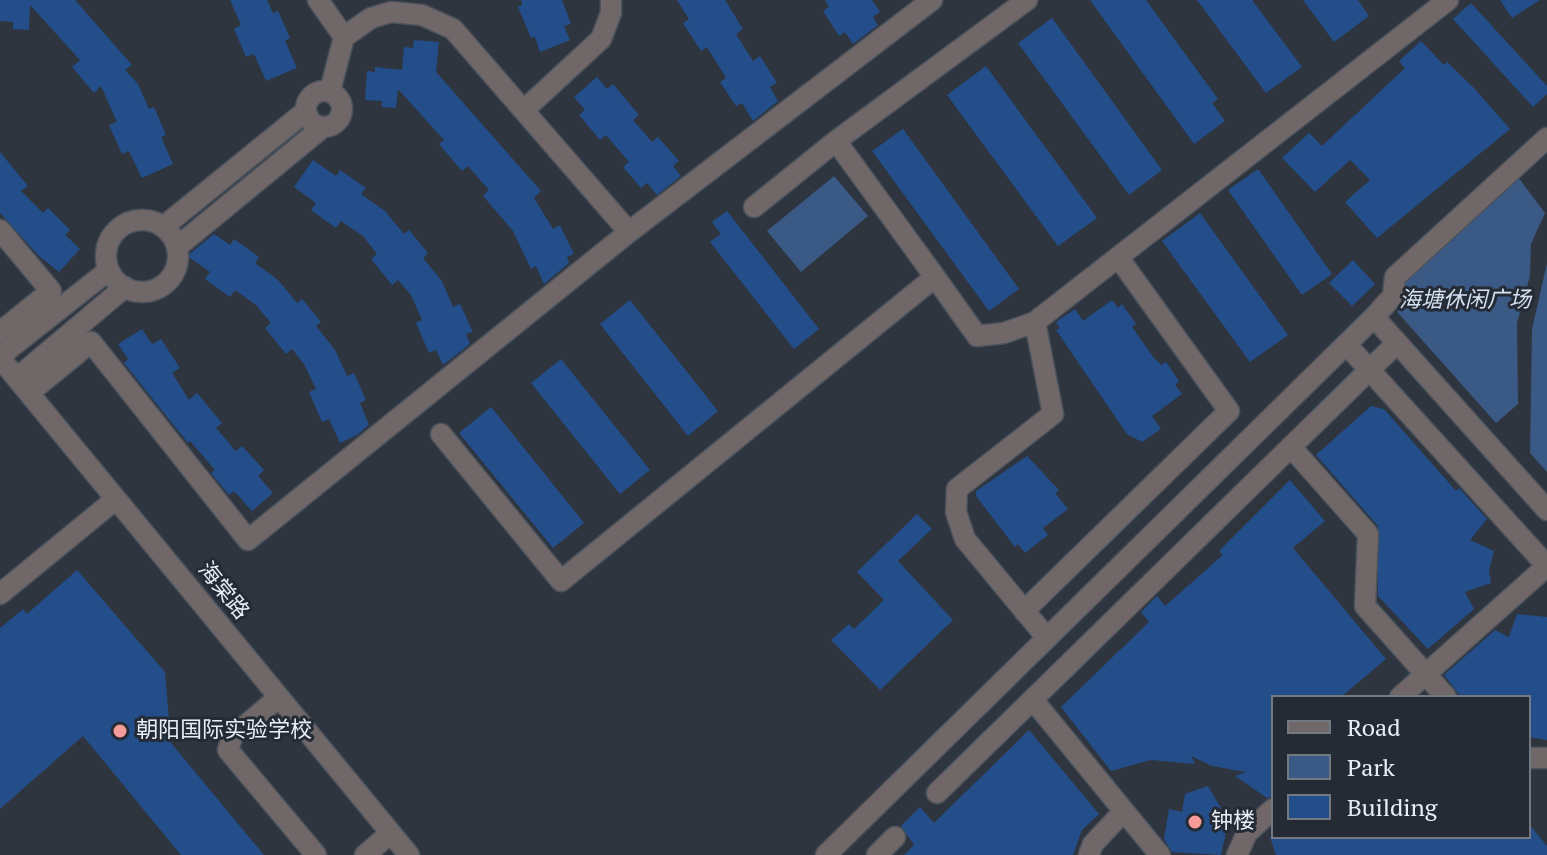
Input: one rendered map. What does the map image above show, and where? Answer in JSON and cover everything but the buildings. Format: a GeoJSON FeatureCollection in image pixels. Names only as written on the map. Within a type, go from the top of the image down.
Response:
{"type":"FeatureCollection","features":[{"type":"Feature","properties":{"kind":"street"},"geometry":{"type":"LineString","coordinates":[[318,0],[344,37]]}},
{"type":"Feature","properties":{"kind":"street"},"geometry":{"type":"LineString","coordinates":[[524,110],[601,39],[611,13],[611,0]]}},
{"type":"Feature","properties":{"kind":"street"},"geometry":{"type":"LineString","coordinates":[[0,230],[248,540],[629,232],[932,0]]}},
{"type":"Feature","properties":{"kind":"street"},"geometry":{"type":"LineString","coordinates":[[754,207],[836,141],[1027,0]]}},
{"type":"Feature","properties":{"kind":"street"},"geometry":{"type":"LineString","coordinates":[[836,141],[977,336],[1004,333],[1035,322],[1448,0]]}},
{"type":"Feature","properties":{"kind":"street"},"geometry":{"type":"LineString","coordinates":[[330,91],[344,37],[371,18],[391,12],[422,15],[453,29],[629,232]]}},
{"type":"Feature","properties":{"kind":"street"},"geometry":{"type":"LineString","coordinates":[[163,227],[306,111],[313,95],[330,91]]}},
{"type":"Feature","properties":{"kind":"street"},"geometry":{"type":"LineString","coordinates":[[177,247],[323,127],[339,120],[343,110],[339,98],[330,91]]}},
{"type":"Feature","properties":{"kind":"street"},"geometry":{"type":"LineString","coordinates":[[306,111],[312,122],[323,127]]}},
{"type":"Feature","properties":{"kind":"street"},"geometry":{"type":"LineString","coordinates":[[826,855],[1374,317],[1393,296],[1395,277],[1547,138]]}},
{"type":"Feature","properties":{"kind":"street"},"geometry":{"type":"LineString","coordinates":[[142,220],[163,227],[177,247],[175,270],[160,287],[136,291],[125,287],[109,270],[107,247],[120,228],[142,220]]}},
{"type":"Feature","properties":{"kind":"street"},"geometry":{"type":"LineString","coordinates":[[1024,611],[1229,411],[1118,257]]}},
{"type":"Feature","properties":{"kind":"street"},"geometry":{"type":"LineString","coordinates":[[0,332],[109,270]]}},
{"type":"Feature","properties":{"kind":"street"},"geometry":{"type":"LineString","coordinates":[[441,434],[561,581],[935,277]]}},
{"type":"Feature","properties":{"kind":"street"},"geometry":{"type":"LineString","coordinates":[[23,386],[85,334],[125,287]]}},
{"type":"Feature","properties":{"kind":"street"},"geometry":{"type":"LineString","coordinates":[[0,357],[57,298]]}},
{"type":"Feature","properties":{"kind":"street"},"geometry":{"type":"LineString","coordinates":[[1374,317],[1547,510]]}},
{"type":"Feature","properties":{"kind":"street"},"geometry":{"type":"LineString","coordinates":[[1035,322],[1053,414],[957,489],[956,512],[965,539],[1047,638]]}},
{"type":"Feature","properties":{"kind":"street"},"geometry":{"type":"LineString","coordinates":[[937,793],[1397,343]]}},
{"type":"Feature","properties":{"kind":"street"},"geometry":{"type":"LineString","coordinates":[[1346,344],[1547,566],[1402,695]]}},
{"type":"Feature","properties":{"kind":"street","name":"海棠路"},"geometry":{"type":"LineString","coordinates":[[0,357],[409,855]]}},
{"type":"Feature","properties":{"kind":"street"},"geometry":{"type":"LineString","coordinates":[[1291,447],[1368,534],[1365,606],[1444,695]]}},
{"type":"Feature","properties":{"kind":"street"},"geometry":{"type":"LineString","coordinates":[[0,594],[116,499]]}},
{"type":"Feature","properties":{"kind":"street"},"geometry":{"type":"LineString","coordinates":[[279,697],[232,737],[228,750],[316,855]]}},
{"type":"Feature","properties":{"kind":"street"},"geometry":{"type":"LineString","coordinates":[[1033,700],[1160,855]]}},
{"type":"Feature","properties":{"kind":"street"},"geometry":{"type":"LineString","coordinates":[[1089,855],[1093,844],[1124,811]]}},
{"type":"Feature","properties":{"kind":"street"},"geometry":{"type":"LineString","coordinates":[[1237,855],[1247,833],[1271,811]]}},
{"type":"Feature","properties":{"kind":"street"},"geometry":{"type":"LineString","coordinates":[[365,855],[391,833]]}},
{"type":"Feature","properties":{"kind":"street"},"geometry":{"type":"LineString","coordinates":[[877,855],[895,837]]}},
{"type":"Feature","properties":{"kind":"green space"},"geometry":{"type":"Polygon","coordinates":[[[834,176],[868,216],[801,272],[767,231],[834,176]]]}},
{"type":"Feature","properties":{"kind":"green space","name":"海塘休闲广场"},"geometry":{"type":"Polygon","coordinates":[[[1518,177],[1545,213],[1531,244],[1530,276],[1517,323],[1518,404],[1496,423],[1398,313],[1402,283],[1518,177]]]}},
{"type":"Feature","properties":{"kind":"green space"},"geometry":{"type":"Polygon","coordinates":[[[1547,263],[1547,472],[1530,453],[1532,329],[1547,263]]]}},
{"type":"Feature","properties":{"kind":"place","name":"朝阳国际实验学校"},"geometry":{"type":"Point","coordinates":[120,731]}},
{"type":"Feature","properties":{"kind":"place","name":"钟楼"},"geometry":{"type":"Point","coordinates":[1195,822]}}]}
